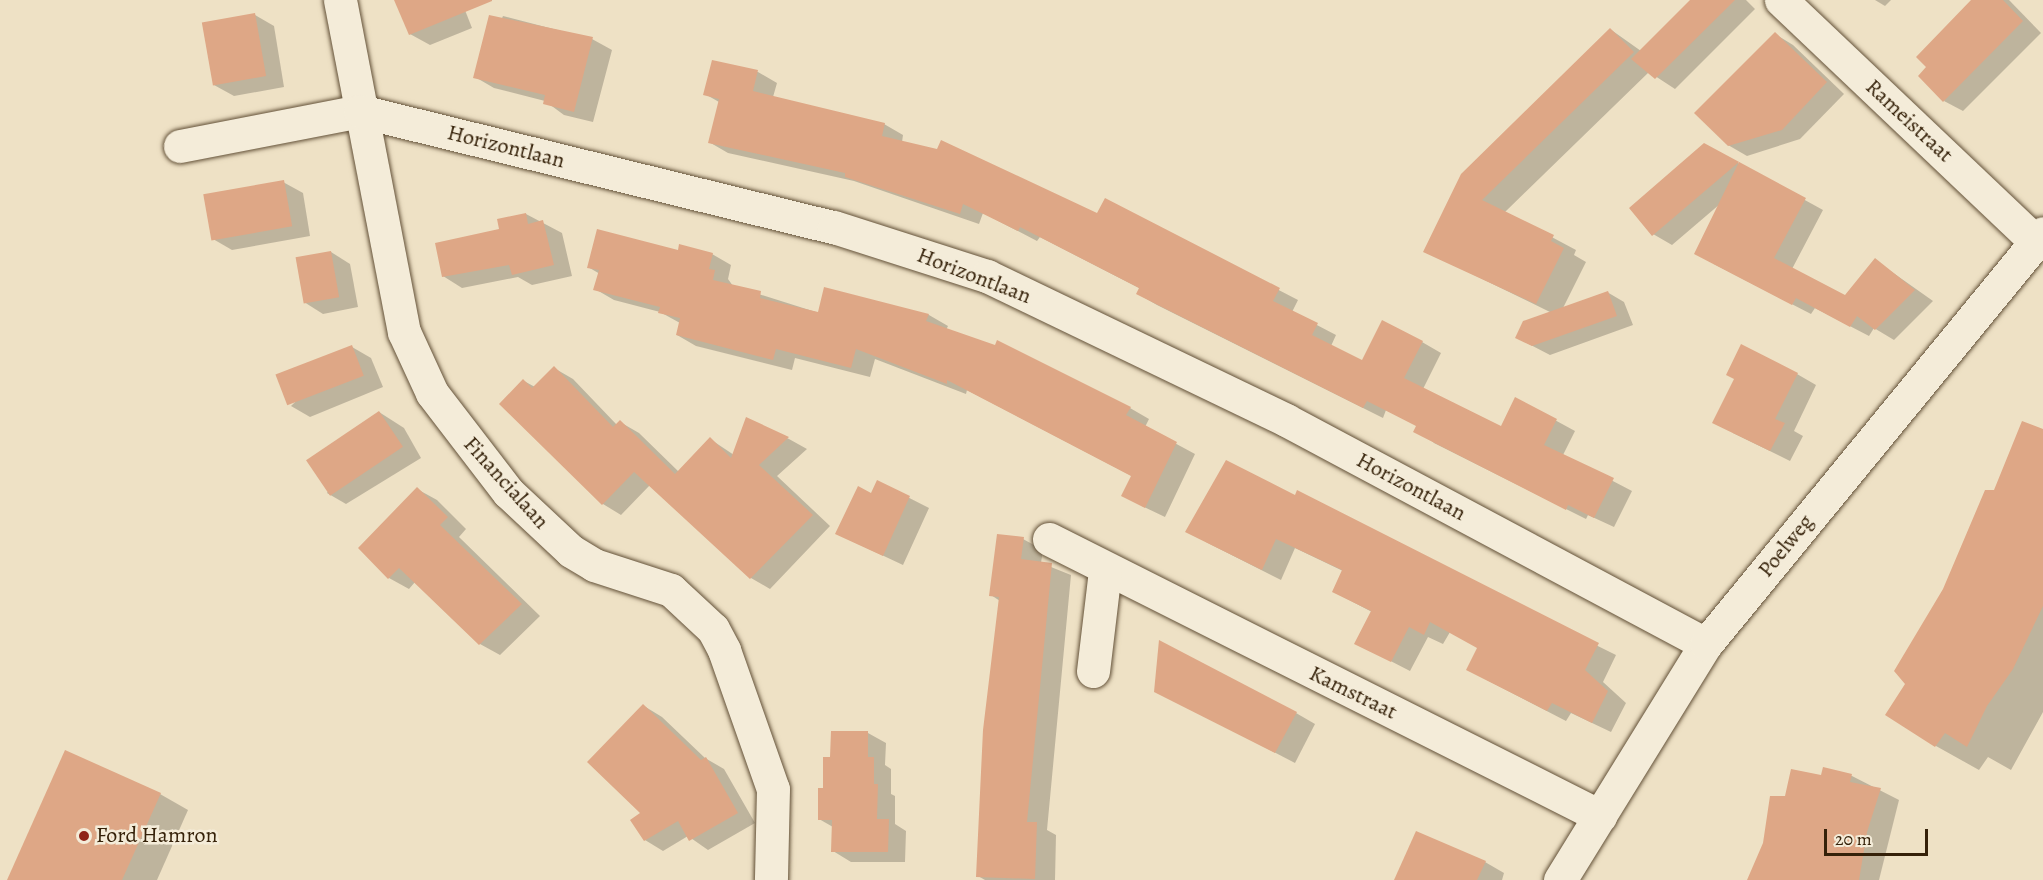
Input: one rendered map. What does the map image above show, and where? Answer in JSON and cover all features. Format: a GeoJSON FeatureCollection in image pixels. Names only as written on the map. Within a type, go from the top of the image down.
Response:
{"type":"FeatureCollection","features":[{"type":"Feature","properties":{"kind":"street","name":"Financialaan"},"geometry":{"type":"LineString","coordinates":[[340,0],[404,332],[432,393],[508,492],[571,551],[594,565],[671,590],[713,629],[724,650],[743,712],[773,789],[771,880]]}},
{"type":"Feature","properties":{"kind":"street","name":"Rameistraat"},"geometry":{"type":"LineString","coordinates":[[1781,0],[2040,238]]}},
{"type":"Feature","properties":{"kind":"street","name":"Horizontlaan"},"geometry":{"type":"LineString","coordinates":[[180,146],[360,111],[834,227],[987,276],[1286,420],[1706,644]]}},
{"type":"Feature","properties":{"kind":"street","name":"Poelweg"},"geometry":{"type":"LineString","coordinates":[[1560,880],[1706,644],[2040,238]]}},
{"type":"Feature","properties":{"kind":"street","name":"Kamstraat"},"geometry":{"type":"LineString","coordinates":[[1049,539],[1105,570],[1600,816]]}},
{"type":"Feature","properties":{"kind":"street"},"geometry":{"type":"LineString","coordinates":[[1093,671],[1105,570]]}},
{"type":"Feature","properties":{"kind":"building"},"geometry":{"type":"Polygon","coordinates":[[[394,0],[492,0],[492,1],[409,35],[394,0]]]}},
{"type":"Feature","properties":{"kind":"building"},"geometry":{"type":"Polygon","coordinates":[[[1690,0],[1735,0],[1655,79],[1631,59],[1690,0]]]}},
{"type":"Feature","properties":{"kind":"building"},"geometry":{"type":"Polygon","coordinates":[[[1971,0],[2003,0],[2023,21],[1943,102],[1918,76],[1926,67],[1916,57],[1971,0]]]}},
{"type":"Feature","properties":{"kind":"building"},"geometry":{"type":"Polygon","coordinates":[[[255,13],[266,76],[213,85],[202,22],[255,13]]]}},
{"type":"Feature","properties":{"kind":"building"},"geometry":{"type":"Polygon","coordinates":[[[489,15],[593,37],[574,112],[543,104],[545,95],[473,78],[489,15]]]}},
{"type":"Feature","properties":{"kind":"building"},"geometry":{"type":"Polygon","coordinates":[[[1610,28],[1634,52],[1482,200],[1554,235],[1551,241],[1564,248],[1536,304],[1423,252],[1461,174],[1610,28]]]}},
{"type":"Feature","properties":{"kind":"building"},"geometry":{"type":"Polygon","coordinates":[[[1775,32],[1827,82],[1782,130],[1728,146],[1694,113],[1775,32]]]}},
{"type":"Feature","properties":{"kind":"building"},"geometry":{"type":"Polygon","coordinates":[[[712,60],[758,70],[753,91],[885,123],[882,136],[937,149],[941,140],[1097,213],[1105,198],[1280,288],[1273,301],[1318,323],[1312,335],[1362,360],[1382,320],[1423,341],[1404,378],[1501,426],[1515,397],[1557,419],[1544,445],[1614,478],[1594,518],[1568,505],[1566,510],[1413,432],[1416,426],[1367,401],[1363,408],[1136,294],[1139,288],[1020,227],[1018,231],[963,204],[960,214],[845,177],[845,173],[708,143],[719,99],[703,95],[712,60]]]}},
{"type":"Feature","properties":{"kind":"building"},"geometry":{"type":"Polygon","coordinates":[[[1704,143],[1806,198],[1774,258],[1845,295],[1875,258],[1915,290],[1875,330],[1857,316],[1850,327],[1796,298],[1792,305],[1694,254],[1739,162],[1652,236],[1629,208],[1704,143]]]}},
{"type":"Feature","properties":{"kind":"building"},"geometry":{"type":"Polygon","coordinates":[[[284,180],[292,226],[211,241],[203,194],[284,180]]]}},
{"type":"Feature","properties":{"kind":"building"},"geometry":{"type":"Polygon","coordinates":[[[526,213],[528,224],[543,220],[554,265],[512,275],[509,265],[442,277],[435,243],[499,229],[497,219],[526,213]]]}},
{"type":"Feature","properties":{"kind":"building"},"geometry":{"type":"Polygon","coordinates":[[[597,229],[678,250],[679,244],[713,253],[709,269],[715,270],[713,280],[761,291],[760,298],[818,312],[824,287],[929,314],[926,321],[995,345],[997,340],[1131,407],[1126,415],[1177,442],[1145,508],[1121,496],[1131,476],[947,380],[947,384],[856,349],[851,368],[776,349],[773,360],[676,335],[680,318],[658,313],[660,307],[593,290],[599,270],[587,268],[597,229]]]}},
{"type":"Feature","properties":{"kind":"building"},"geometry":{"type":"Polygon","coordinates":[[[331,251],[339,297],[304,304],[296,257],[331,251]]]}},
{"type":"Feature","properties":{"kind":"building"},"geometry":{"type":"Polygon","coordinates":[[[1608,291],[1617,316],[1532,346],[1515,338],[1523,321],[1608,291]]]}},
{"type":"Feature","properties":{"kind":"building"},"geometry":{"type":"Polygon","coordinates":[[[1741,344],[1798,373],[1775,419],[1785,423],[1770,451],[1712,423],[1734,379],[1726,375],[1741,344]]]}},
{"type":"Feature","properties":{"kind":"building"},"geometry":{"type":"Polygon","coordinates":[[[352,345],[364,376],[287,405],[275,374],[352,345]]]}},
{"type":"Feature","properties":{"kind":"building"},"geometry":{"type":"Polygon","coordinates":[[[554,366],[613,427],[620,420],[675,474],[710,437],[731,458],[746,417],[789,437],[759,465],[813,515],[750,579],[634,472],[602,505],[499,404],[523,379],[532,388],[554,366]]]}},
{"type":"Feature","properties":{"kind":"building"},"geometry":{"type":"Polygon","coordinates":[[[379,411],[403,447],[330,496],[306,460],[379,411]]]}},
{"type":"Feature","properties":{"kind":"building"},"geometry":{"type":"Polygon","coordinates":[[[2022,421],[2043,429],[2043,606],[2013,669],[1987,706],[1967,747],[1945,733],[1935,747],[1885,715],[1905,684],[1894,671],[1943,589],[1985,490],[1994,490],[2022,421]]]}},
{"type":"Feature","properties":{"kind":"building"},"geometry":{"type":"Polygon","coordinates":[[[1226,460],[1295,495],[1297,490],[1599,643],[1585,670],[1608,691],[1592,723],[1552,703],[1547,711],[1466,670],[1477,648],[1430,622],[1424,635],[1409,627],[1391,662],[1354,644],[1371,611],[1332,592],[1342,570],[1276,539],[1262,570],[1185,532],[1226,460]]]}},
{"type":"Feature","properties":{"kind":"building"},"geometry":{"type":"Polygon","coordinates":[[[877,480],[910,496],[883,556],[835,534],[858,486],[871,493],[877,480]]]}},
{"type":"Feature","properties":{"kind":"building"},"geometry":{"type":"Polygon","coordinates":[[[417,487],[448,517],[440,525],[522,604],[479,645],[399,568],[388,579],[358,548],[417,487]]]}},
{"type":"Feature","properties":{"kind":"building"},"geometry":{"type":"Polygon","coordinates":[[[997,534],[1024,537],[1021,559],[1052,563],[1027,822],[1037,822],[1035,879],[976,877],[983,730],[999,597],[989,596],[997,534]]]}},
{"type":"Feature","properties":{"kind":"building"},"geometry":{"type":"Polygon","coordinates":[[[1159,640],[1297,712],[1275,753],[1154,692],[1159,640]]]}},
{"type":"Feature","properties":{"kind":"building"},"geometry":{"type":"Polygon","coordinates":[[[643,704],[701,760],[706,757],[738,813],[689,841],[678,821],[644,841],[630,820],[640,813],[587,762],[643,704]]]}},
{"type":"Feature","properties":{"kind":"building"},"geometry":{"type":"Polygon","coordinates":[[[831,731],[868,731],[868,757],[874,757],[874,784],[878,784],[877,819],[889,819],[888,852],[831,852],[832,820],[818,820],[818,788],[823,788],[823,757],[830,757],[831,731]]]}},
{"type":"Feature","properties":{"kind":"building","name":"Ford Hamron"},"geometry":{"type":"Polygon","coordinates":[[[65,750],[161,793],[122,880],[7,880],[65,750]]]}},
{"type":"Feature","properties":{"kind":"building"},"geometry":{"type":"Polygon","coordinates":[[[1823,767],[1852,774],[1850,782],[1881,788],[1867,832],[1859,880],[1747,880],[1763,843],[1770,796],[1785,796],[1791,769],[1821,775],[1823,767]]]}},
{"type":"Feature","properties":{"kind":"building"},"geometry":{"type":"Polygon","coordinates":[[[1416,831],[1486,861],[1477,880],[1394,880],[1416,831]]]}},
{"type":"Feature","properties":{"kind":"place","name":"Ford Hamron"},"geometry":{"type":"Point","coordinates":[84,836]}}]}
